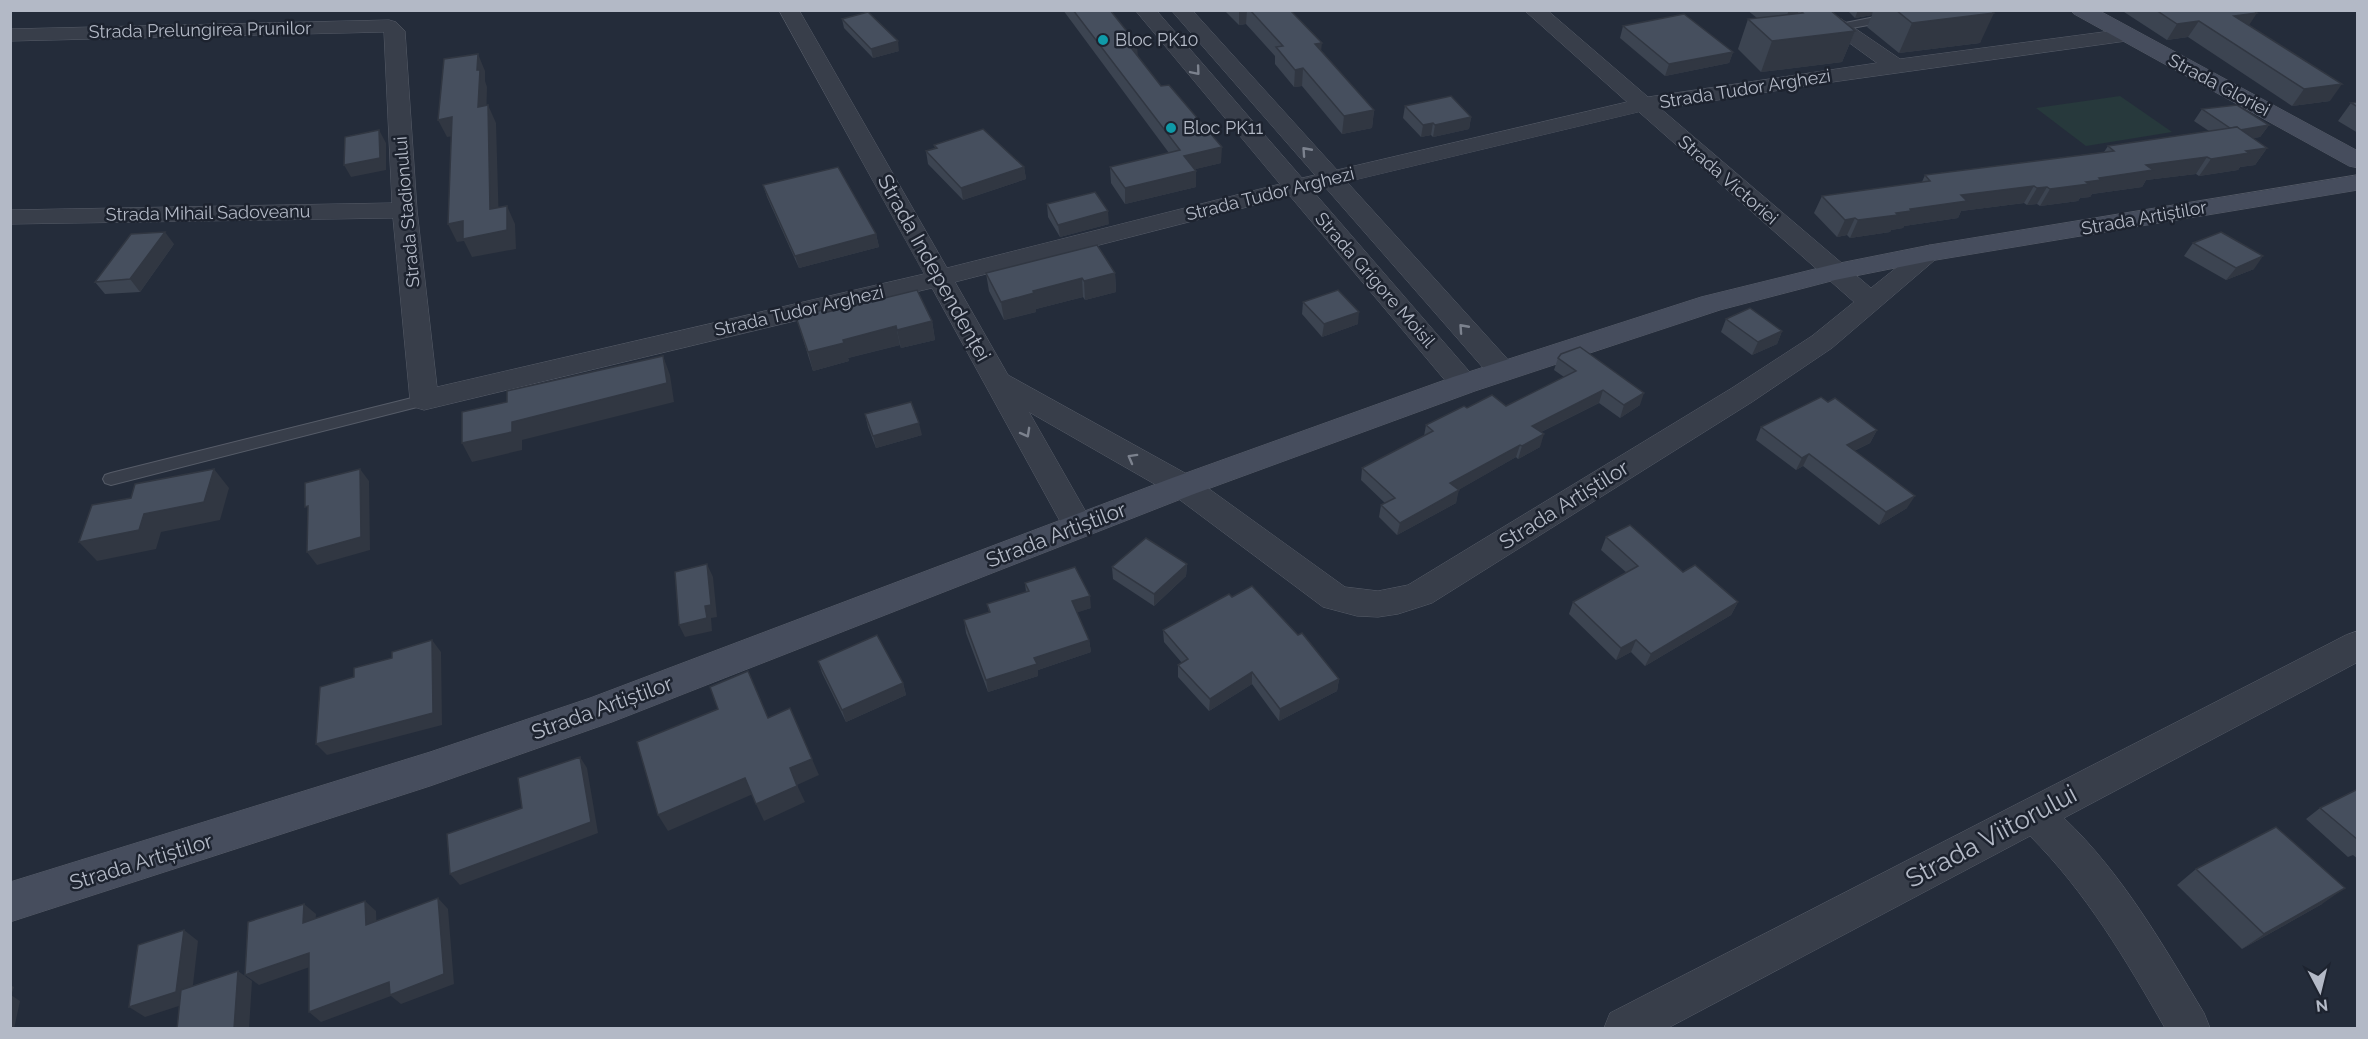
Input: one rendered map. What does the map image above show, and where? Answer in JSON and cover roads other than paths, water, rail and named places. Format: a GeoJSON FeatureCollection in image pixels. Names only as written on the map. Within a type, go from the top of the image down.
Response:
{"type":"FeatureCollection","features":[{"type":"Feature","properties":{"kind":"street","name":"Strada Independenței"},"geometry":{"type":"LineString","coordinates":[[789,10],[1078,526]]}},
{"type":"Feature","properties":{"kind":"street","name":"Strada Grigore Moisil"},"geometry":{"type":"LineString","coordinates":[[1145,10],[1464,384]]}},
{"type":"Feature","properties":{"kind":"street","name":"Strada Grigore Moisil"},"geometry":{"type":"LineString","coordinates":[[1181,10],[1502,371]]}},
{"type":"Feature","properties":{"kind":"street","name":"Strada Victoriei"},"geometry":{"type":"LineString","coordinates":[[1534,10],[1870,301]]}},
{"type":"Feature","properties":{"kind":"street","name":"Strada Gloriei"},"geometry":{"type":"LineString","coordinates":[[2081,10],[2358,160]]}},
{"type":"Feature","properties":{"kind":"street","name":"Strada Prelungirea Prunilor"},"geometry":{"type":"LineString","coordinates":[[10,35],[347,19],[390,26]]}},
{"type":"Feature","properties":{"kind":"street"},"geometry":{"type":"LineString","coordinates":[[1824,23],[1896,66]]}},
{"type":"Feature","properties":{"kind":"street","name":"Strada Stadionului"},"geometry":{"type":"LineString","coordinates":[[390,26],[395,31],[405,210],[424,400]]}},
{"type":"Feature","properties":{"kind":"street","name":"Strada Tudor Arghezi"},"geometry":{"type":"LineString","coordinates":[[424,400],[940,278],[1331,178],[1642,105],[2126,34]]}},
{"type":"Feature","properties":{"kind":"street","name":"Strada Artiștilor"},"geometry":{"type":"LineString","coordinates":[[10,902],[430,769],[599,711],[1183,486],[1464,384],[1712,303],[1835,272],[1930,253],[2358,182]]}},
{"type":"Feature","properties":{"kind":"street","name":"Strada Mihail Sadoveanu"},"geometry":{"type":"LineString","coordinates":[[10,217],[405,210]]}},
{"type":"Feature","properties":{"kind":"street","name":"Strada Artiștilor"},"geometry":{"type":"LineString","coordinates":[[1183,486],[1335,598],[1357,604],[1400,603],[1420,594],[1742,395],[1822,342],[1930,253]]}},
{"type":"Feature","properties":{"kind":"street"},"geometry":{"type":"LineString","coordinates":[[998,382],[1183,486]]}},
{"type":"Feature","properties":{"kind":"street","name":"Strada Viitorului"},"geometry":{"type":"LineString","coordinates":[[1625,1029],[2358,645]]}},
{"type":"Feature","properties":{"kind":"street"},"geometry":{"type":"LineString","coordinates":[[2034,814],[2056,834],[2091,873],[2189,1029]]}},
{"type":"Feature","properties":{"kind":"lane"},"geometry":{"type":"LineString","coordinates":[[1824,23],[1912,14],[1917,10]]}},
{"type":"Feature","properties":{"kind":"lane"},"geometry":{"type":"LineString","coordinates":[[111,479],[424,400]]}},
{"type":"Feature","properties":{"kind":"place","name":"Bloc PK10"},"geometry":{"type":"Point","coordinates":[1103,40]}},
{"type":"Feature","properties":{"kind":"place","name":"Bloc PK11"},"geometry":{"type":"Point","coordinates":[1171,128]}}]}
